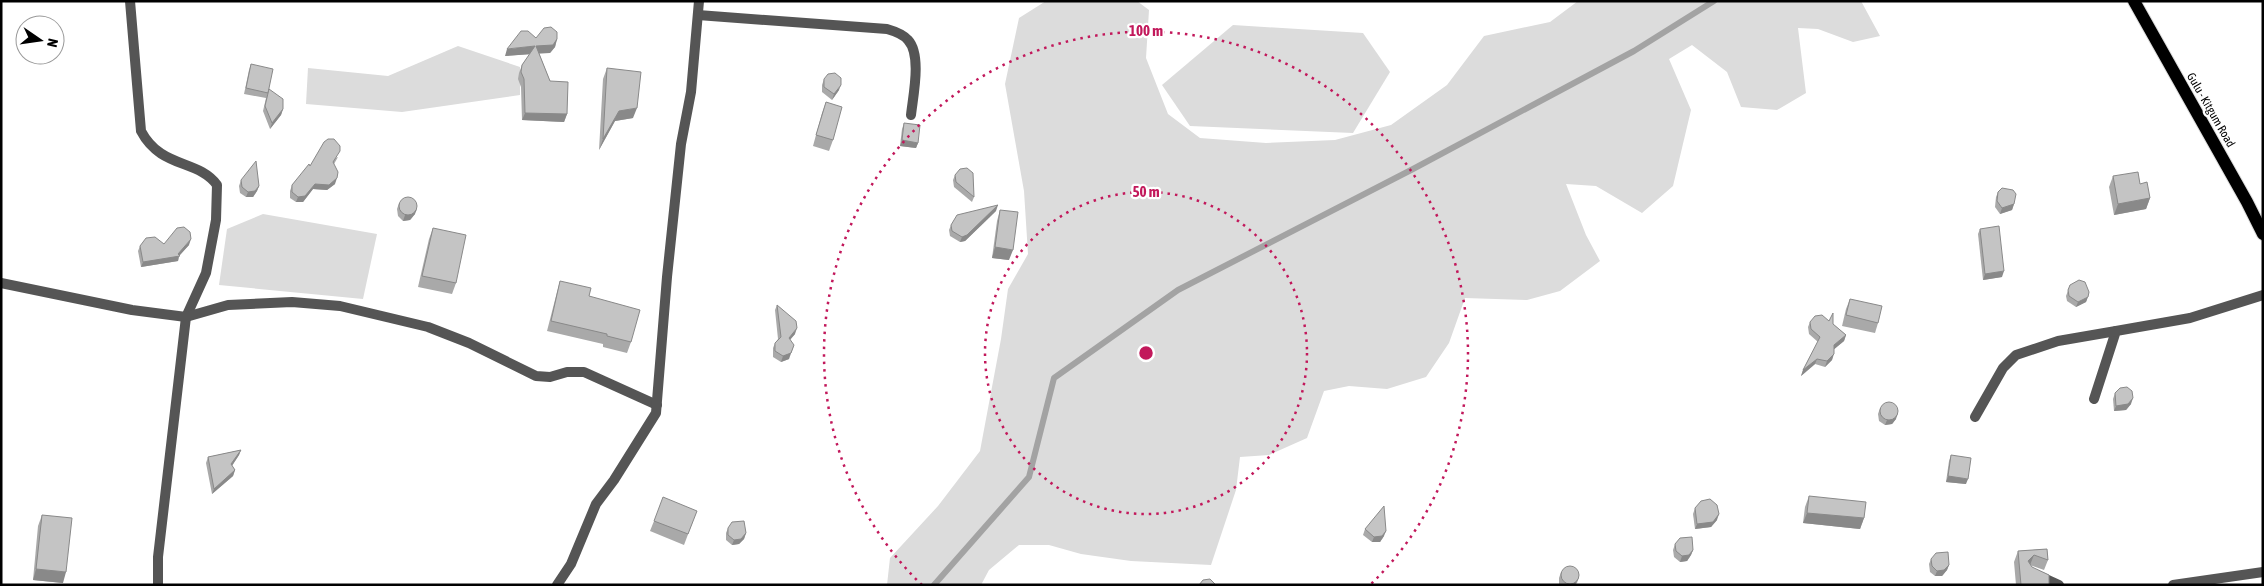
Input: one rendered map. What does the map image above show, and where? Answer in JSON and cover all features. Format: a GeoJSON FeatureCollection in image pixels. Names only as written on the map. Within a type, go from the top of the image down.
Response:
{"type":"FeatureCollection","features":[{"type":"Feature","properties":{"kind":"main road","name":"Gulu - Kitgum Road"},"geometry":{"type":"LineString","coordinates":[[2134,1],[2248,202],[2263,234]]}},
{"type":"Feature","properties":{"kind":"street"},"geometry":{"type":"LineString","coordinates":[[130,1],[141,131],[156,152],[209,176],[217,185],[216,220],[206,273],[186,317],[158,557],[158,585]]}},
{"type":"Feature","properties":{"kind":"street"},"geometry":{"type":"LineString","coordinates":[[557,585],[572,564],[596,504],[614,480],[656,413],[667,277],[681,144],[691,92],[699,1]]}},
{"type":"Feature","properties":{"kind":"street"},"geometry":{"type":"LineString","coordinates":[[698,15],[887,29],[897,32],[908,39],[916,57],[911,115]]}},
{"type":"Feature","properties":{"kind":"street"},"geometry":{"type":"LineString","coordinates":[[1,283],[132,310],[186,317],[228,306],[292,302],[340,306],[428,327],[469,343],[536,376],[550,377],[567,372],[584,372],[657,405]]}},
{"type":"Feature","properties":{"kind":"street"},"geometry":{"type":"LineString","coordinates":[[1975,417],[2003,368],[2016,355],[2058,341],[2190,318],[2263,295]]}},
{"type":"Feature","properties":{"kind":"street"},"geometry":{"type":"LineString","coordinates":[[2094,399],[2116,331]]}},
{"type":"Feature","properties":{"kind":"street"},"geometry":{"type":"LineString","coordinates":[[2031,572],[2059,585]]}},
{"type":"Feature","properties":{"kind":"street"},"geometry":{"type":"LineString","coordinates":[[2173,585],[2263,572]]}},
{"type":"Feature","properties":{"kind":"shaded area"},"geometry":{"type":"Polygon","coordinates":[[[1046,1],[1137,1],[1149,10],[1146,58],[1168,114],[1200,138],[1266,143],[1335,140],[1391,125],[1447,85],[1484,36],[1550,22],[1578,1],[1861,1],[1880,36],[1853,42],[1818,29],[1798,28],[1806,93],[1777,110],[1741,107],[1727,72],[1692,45],[1669,59],[1691,110],[1673,186],[1642,213],[1596,186],[1566,184],[1586,235],[1600,261],[1560,291],[1527,300],[1465,298],[1449,343],[1426,377],[1387,389],[1349,386],[1324,391],[1307,438],[1269,455],[1240,457],[1236,490],[1211,565],[1131,561],[1081,554],[1049,545],[1019,545],[989,570],[981,585],[887,585],[890,558],[938,506],[980,451],[1001,339],[1008,289],[1028,254],[1024,191],[1005,84],[1019,18],[1046,1]]]}},
{"type":"Feature","properties":{"kind":"shaded area"},"geometry":{"type":"Polygon","coordinates":[[[1233,25],[1363,33],[1390,72],[1353,133],[1190,126],[1162,85],[1233,25]]]}},
{"type":"Feature","properties":{"kind":"shaded area"},"geometry":{"type":"Polygon","coordinates":[[[458,46],[520,67],[520,95],[402,112],[306,104],[308,68],[388,76],[458,46]]]}},
{"type":"Feature","properties":{"kind":"shaded area"},"geometry":{"type":"Polygon","coordinates":[[[263,214],[377,234],[363,299],[219,285],[227,229],[263,214]]]}},
{"type":"Feature","properties":{"kind":"building"},"geometry":{"type":"Polygon","coordinates":[[[551,27],[557,32],[557,39],[553,45],[536,46],[550,81],[568,82],[567,114],[525,113],[522,65],[535,46],[507,49],[521,31],[528,31],[536,38],[544,28],[551,27]]]}},
{"type":"Feature","properties":{"kind":"building"},"geometry":{"type":"Polygon","coordinates":[[[251,64],[273,69],[268,93],[246,88],[251,64]]]}},
{"type":"Feature","properties":{"kind":"building"},"geometry":{"type":"Polygon","coordinates":[[[607,68],[641,72],[637,108],[619,111],[603,139],[607,68]]]}},
{"type":"Feature","properties":{"kind":"building"},"geometry":{"type":"Polygon","coordinates":[[[835,73],[841,78],[841,85],[834,94],[824,87],[824,79],[828,74],[835,73]]]}},
{"type":"Feature","properties":{"kind":"building"},"geometry":{"type":"Polygon","coordinates":[[[269,89],[283,99],[283,109],[272,123],[265,106],[269,89]]]}},
{"type":"Feature","properties":{"kind":"building"},"geometry":{"type":"Polygon","coordinates":[[[826,102],[842,107],[833,140],[816,135],[826,102]]]}},
{"type":"Feature","properties":{"kind":"building"},"geometry":{"type":"Polygon","coordinates":[[[904,123],[920,125],[918,143],[902,140],[904,123]]]}},
{"type":"Feature","properties":{"kind":"building"},"geometry":{"type":"Polygon","coordinates":[[[328,139],[334,139],[340,146],[340,151],[333,162],[338,172],[337,178],[329,185],[315,184],[305,196],[298,197],[292,192],[292,185],[309,164],[310,166],[324,142],[328,139]]]}},
{"type":"Feature","properties":{"kind":"building"},"geometry":{"type":"Polygon","coordinates":[[[256,161],[259,186],[255,191],[248,192],[242,187],[241,180],[256,161]]]}},
{"type":"Feature","properties":{"kind":"building"},"geometry":{"type":"Polygon","coordinates":[[[967,168],[973,173],[974,197],[956,182],[955,175],[960,169],[967,168]]]}},
{"type":"Feature","properties":{"kind":"building"},"geometry":{"type":"Polygon","coordinates":[[[2138,172],[2140,184],[2147,182],[2150,198],[2118,204],[2113,176],[2138,172]]]}},
{"type":"Feature","properties":{"kind":"building"},"geometry":{"type":"Polygon","coordinates":[[[2002,188],[2013,190],[2016,194],[2014,204],[2002,208],[1997,201],[1998,192],[2002,188]]]}},
{"type":"Feature","properties":{"kind":"building"},"geometry":{"type":"Polygon","coordinates":[[[408,197],[414,200],[417,206],[414,212],[408,215],[402,212],[399,206],[402,200],[408,197]]]}},
{"type":"Feature","properties":{"kind":"building"},"geometry":{"type":"Polygon","coordinates":[[[998,205],[967,235],[962,237],[952,231],[951,225],[957,215],[998,205]]]}},
{"type":"Feature","properties":{"kind":"building"},"geometry":{"type":"Polygon","coordinates":[[[1000,210],[1018,212],[1013,250],[995,247],[1000,210]]]}},
{"type":"Feature","properties":{"kind":"building"},"geometry":{"type":"Polygon","coordinates":[[[1999,226],[2004,271],[1985,274],[1980,229],[1999,226]]]}},
{"type":"Feature","properties":{"kind":"building"},"geometry":{"type":"Polygon","coordinates":[[[184,227],[190,232],[191,239],[178,254],[180,256],[143,262],[140,246],[146,238],[155,237],[164,244],[177,228],[184,227]]]}},
{"type":"Feature","properties":{"kind":"building"},"geometry":{"type":"Polygon","coordinates":[[[433,228],[466,235],[456,283],[422,276],[433,228]]]}},
{"type":"Feature","properties":{"kind":"building"},"geometry":{"type":"Polygon","coordinates":[[[2079,280],[2085,282],[2089,292],[2088,297],[2078,302],[2069,296],[2068,290],[2070,285],[2079,280]]]}},
{"type":"Feature","properties":{"kind":"building"},"geometry":{"type":"Polygon","coordinates":[[[560,281],[591,288],[589,296],[640,310],[631,342],[607,336],[607,334],[551,321],[560,281]]]}},
{"type":"Feature","properties":{"kind":"building"},"geometry":{"type":"Polygon","coordinates":[[[1850,299],[1882,306],[1878,323],[1846,315],[1850,299]]]}},
{"type":"Feature","properties":{"kind":"building"},"geometry":{"type":"Polygon","coordinates":[[[777,305],[796,321],[797,328],[789,338],[794,345],[791,353],[783,356],[775,351],[775,343],[781,337],[777,305]]]}},
{"type":"Feature","properties":{"kind":"building"},"geometry":{"type":"Polygon","coordinates":[[[1833,313],[1833,324],[1846,335],[1834,345],[1834,354],[1827,361],[1817,359],[1803,370],[1820,337],[1811,329],[1810,322],[1815,316],[1822,315],[1829,321],[1833,313]]]}},
{"type":"Feature","properties":{"kind":"building"},"geometry":{"type":"Polygon","coordinates":[[[2127,387],[2132,391],[2133,398],[2128,404],[2116,406],[2115,393],[2120,388],[2127,387]]]}},
{"type":"Feature","properties":{"kind":"building"},"geometry":{"type":"Polygon","coordinates":[[[1889,402],[1895,405],[1898,411],[1895,417],[1889,420],[1883,417],[1880,411],[1883,405],[1889,402]]]}},
{"type":"Feature","properties":{"kind":"building"},"geometry":{"type":"Polygon","coordinates":[[[241,450],[231,464],[235,470],[214,489],[208,457],[241,450]]]}},
{"type":"Feature","properties":{"kind":"building"},"geometry":{"type":"Polygon","coordinates":[[[1951,455],[1971,458],[1968,479],[1948,476],[1951,455]]]}},
{"type":"Feature","properties":{"kind":"building"},"geometry":{"type":"Polygon","coordinates":[[[1809,496],[1866,502],[1864,518],[1807,513],[1809,496]]]}},
{"type":"Feature","properties":{"kind":"building"},"geometry":{"type":"Polygon","coordinates":[[[663,497],[697,511],[688,534],[654,521],[663,497]]]}},
{"type":"Feature","properties":{"kind":"building"},"geometry":{"type":"Polygon","coordinates":[[[1710,499],[1717,505],[1719,514],[1713,522],[1697,524],[1695,508],[1701,501],[1710,499]]]}},
{"type":"Feature","properties":{"kind":"building"},"geometry":{"type":"Polygon","coordinates":[[[1384,506],[1386,531],[1382,536],[1374,537],[1365,529],[1384,506]]]}},
{"type":"Feature","properties":{"kind":"building"},"geometry":{"type":"Polygon","coordinates":[[[42,515],[72,518],[66,572],[36,569],[42,515]]]}},
{"type":"Feature","properties":{"kind":"building"},"geometry":{"type":"Polygon","coordinates":[[[744,521],[746,533],[741,539],[734,540],[728,535],[728,528],[732,522],[744,521]]]}},
{"type":"Feature","properties":{"kind":"building"},"geometry":{"type":"Polygon","coordinates":[[[1692,537],[1693,550],[1689,555],[1682,556],[1676,551],[1675,544],[1680,538],[1692,537]]]}},
{"type":"Feature","properties":{"kind":"building"},"geometry":{"type":"Polygon","coordinates":[[[2047,549],[2048,560],[2034,555],[2028,561],[2032,567],[2049,575],[2049,585],[2021,585],[2018,551],[2047,549]]]}},
{"type":"Feature","properties":{"kind":"building"},"geometry":{"type":"Polygon","coordinates":[[[1948,552],[1949,565],[1944,570],[1937,571],[1932,566],[1931,559],[1936,553],[1948,552]]]}},
{"type":"Feature","properties":{"kind":"building"},"geometry":{"type":"Polygon","coordinates":[[[1570,566],[1576,569],[1579,575],[1576,581],[1570,584],[1564,581],[1561,575],[1564,569],[1570,566]]]}},
{"type":"Feature","properties":{"kind":"building"},"geometry":{"type":"Polygon","coordinates":[[[1210,579],[1216,585],[1199,585],[1203,580],[1210,579]]]}},
{"type":"Feature","properties":{"kind":"waterway"},"geometry":{"type":"LineString","coordinates":[[934,585],[1029,477],[1054,378],[1178,290],[1413,169],[1634,51],[1714,1]]}}]}
